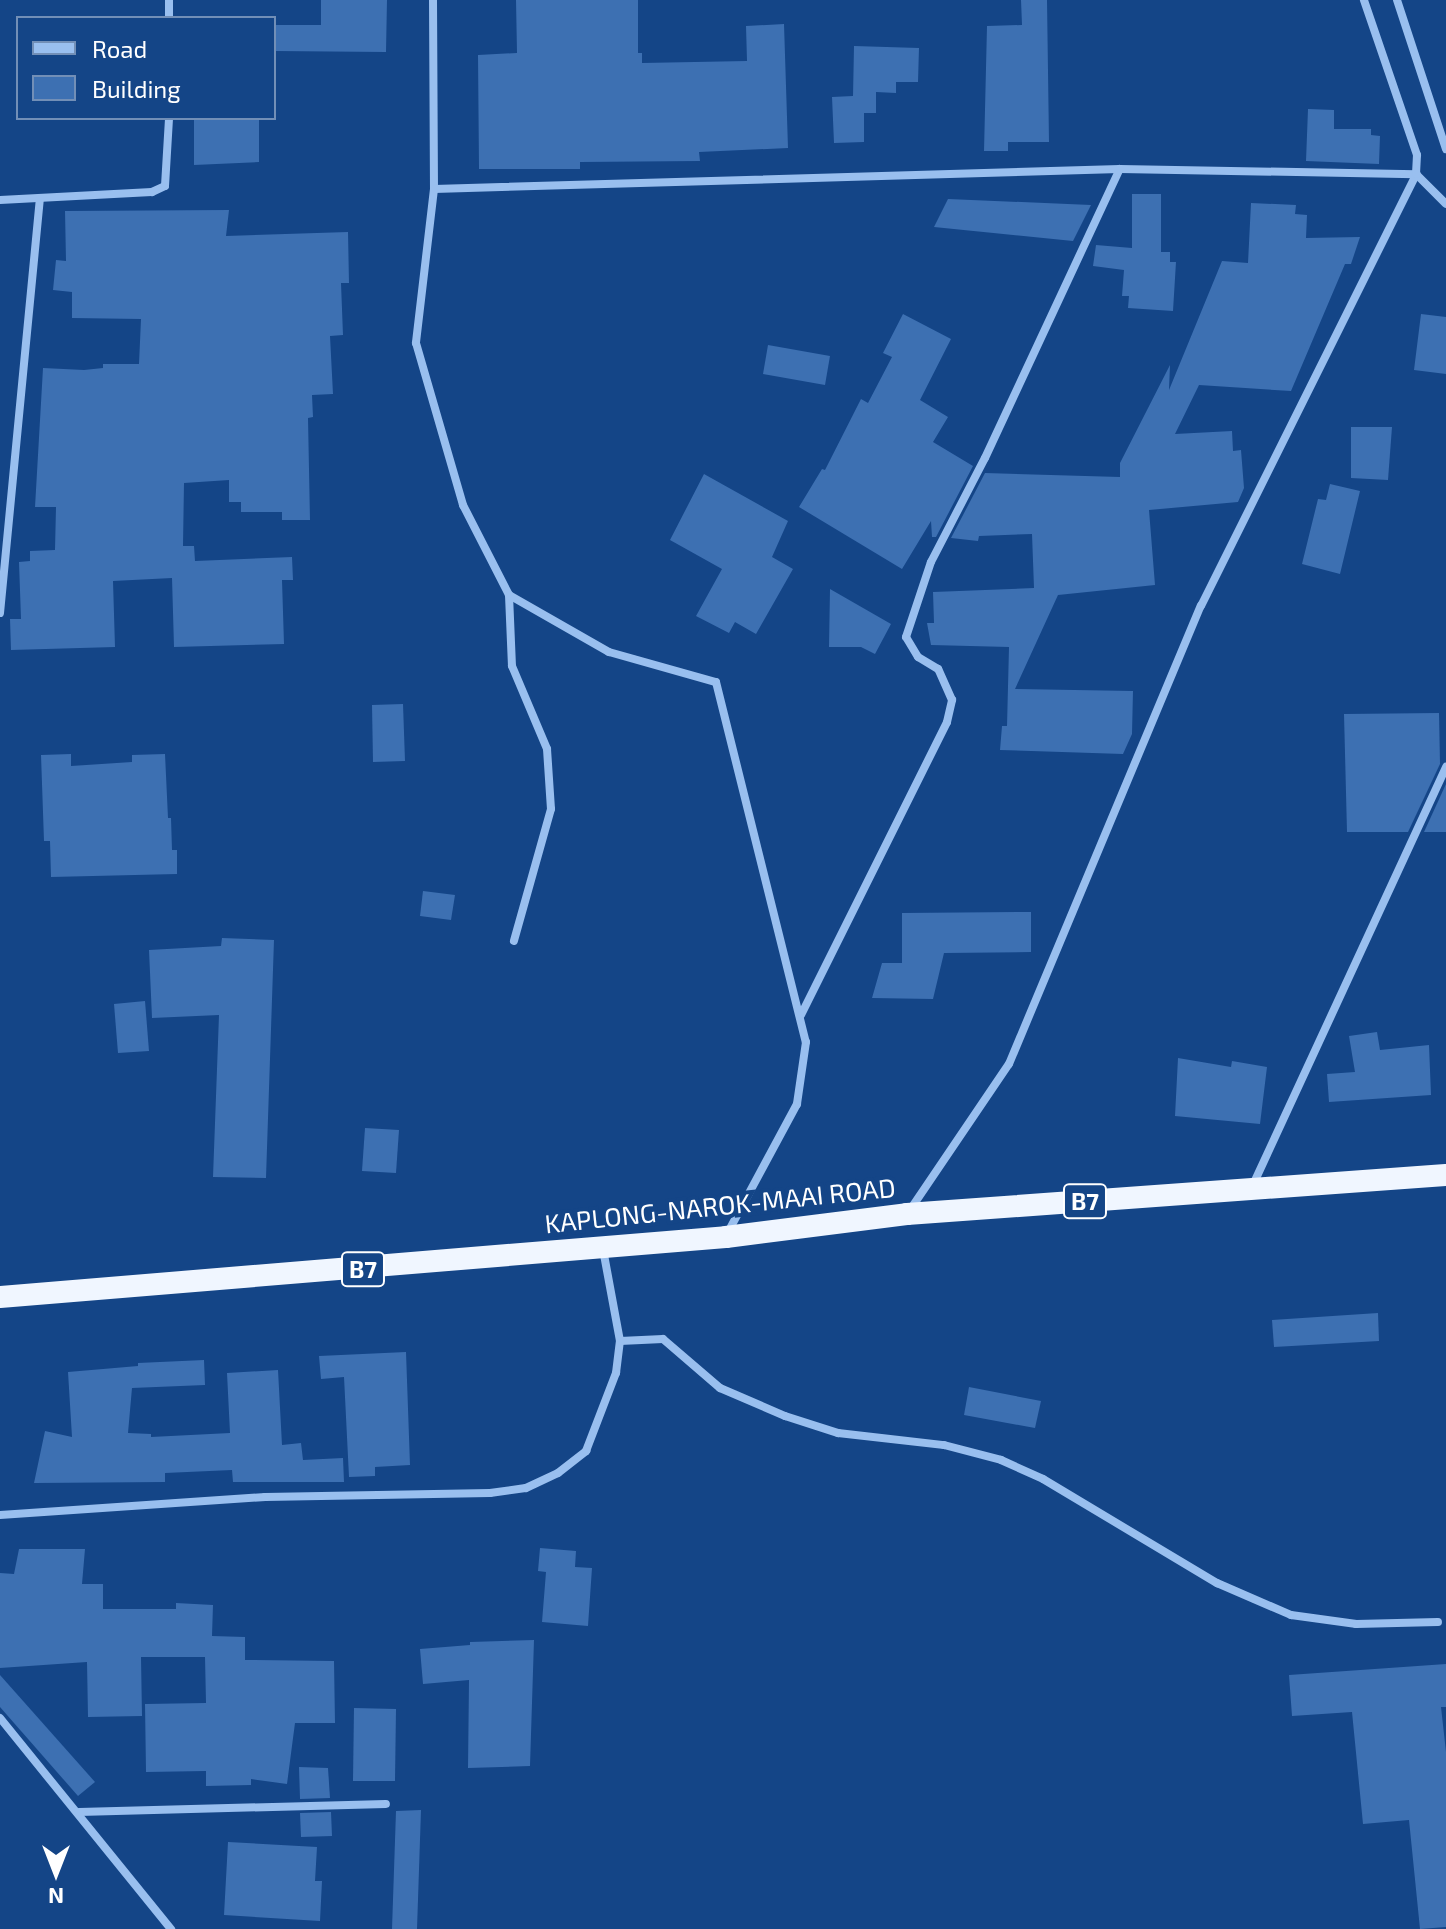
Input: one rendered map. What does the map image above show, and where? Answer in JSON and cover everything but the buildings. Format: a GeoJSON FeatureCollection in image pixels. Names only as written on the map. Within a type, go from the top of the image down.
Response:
{"type":"FeatureCollection","features":[{"type":"Feature","properties":{"kind":"highway","name":"KAPLONG-NAROK-MAAI ROAD"},"geometry":{"type":"LineString","coordinates":[[0,1297],[726,1237],[907,1214],[1446,1175]]}},
{"type":"Feature","properties":{"kind":"street"},"geometry":{"type":"LineString","coordinates":[[433,0],[434,189],[416,343],[463,505],[509,595],[512,666],[547,749],[551,809],[514,941]]}},
{"type":"Feature","properties":{"kind":"street"},"geometry":{"type":"LineString","coordinates":[[907,1214],[1009,1064],[1201,606],[1416,174],[1417,155],[1364,0]]}},
{"type":"Feature","properties":{"kind":"street"},"geometry":{"type":"LineString","coordinates":[[1397,0],[1446,149]]}},
{"type":"Feature","properties":{"kind":"street"},"geometry":{"type":"LineString","coordinates":[[0,200],[152,192],[165,186],[169,120]]}},
{"type":"Feature","properties":{"kind":"street"},"geometry":{"type":"LineString","coordinates":[[434,189],[1120,169],[1416,174],[1446,204]]}},
{"type":"Feature","properties":{"kind":"street"},"geometry":{"type":"LineString","coordinates":[[801,1015],[947,722],[952,700],[948,689],[938,669],[918,657],[906,637],[931,562],[985,458],[1120,169]]}},
{"type":"Feature","properties":{"kind":"street"},"geometry":{"type":"LineString","coordinates":[[0,613],[40,199]]}},
{"type":"Feature","properties":{"kind":"street"},"geometry":{"type":"LineString","coordinates":[[509,595],[609,652],[716,682],[806,1042],[797,1104],[726,1237]]}},
{"type":"Feature","properties":{"kind":"street"},"geometry":{"type":"LineString","coordinates":[[1251,1190],[1446,767]]}},
{"type":"Feature","properties":{"kind":"street"},"geometry":{"type":"LineString","coordinates":[[0,1515],[279,1496],[490,1493],[526,1488],[558,1473],[586,1451],[616,1373],[620,1341],[603,1247]]}},
{"type":"Feature","properties":{"kind":"street"},"geometry":{"type":"LineString","coordinates":[[620,1341],[663,1339],[720,1388],[798,1421],[838,1433],[944,1445],[1001,1460],[1043,1479],[1217,1583],[1291,1615],[1356,1624],[1438,1622]]}},
{"type":"Feature","properties":{"kind":"street"},"geometry":{"type":"LineString","coordinates":[[0,1718],[171,1929]]}},
{"type":"Feature","properties":{"kind":"street"},"geometry":{"type":"LineString","coordinates":[[79,1812],[386,1804]]}}]}
